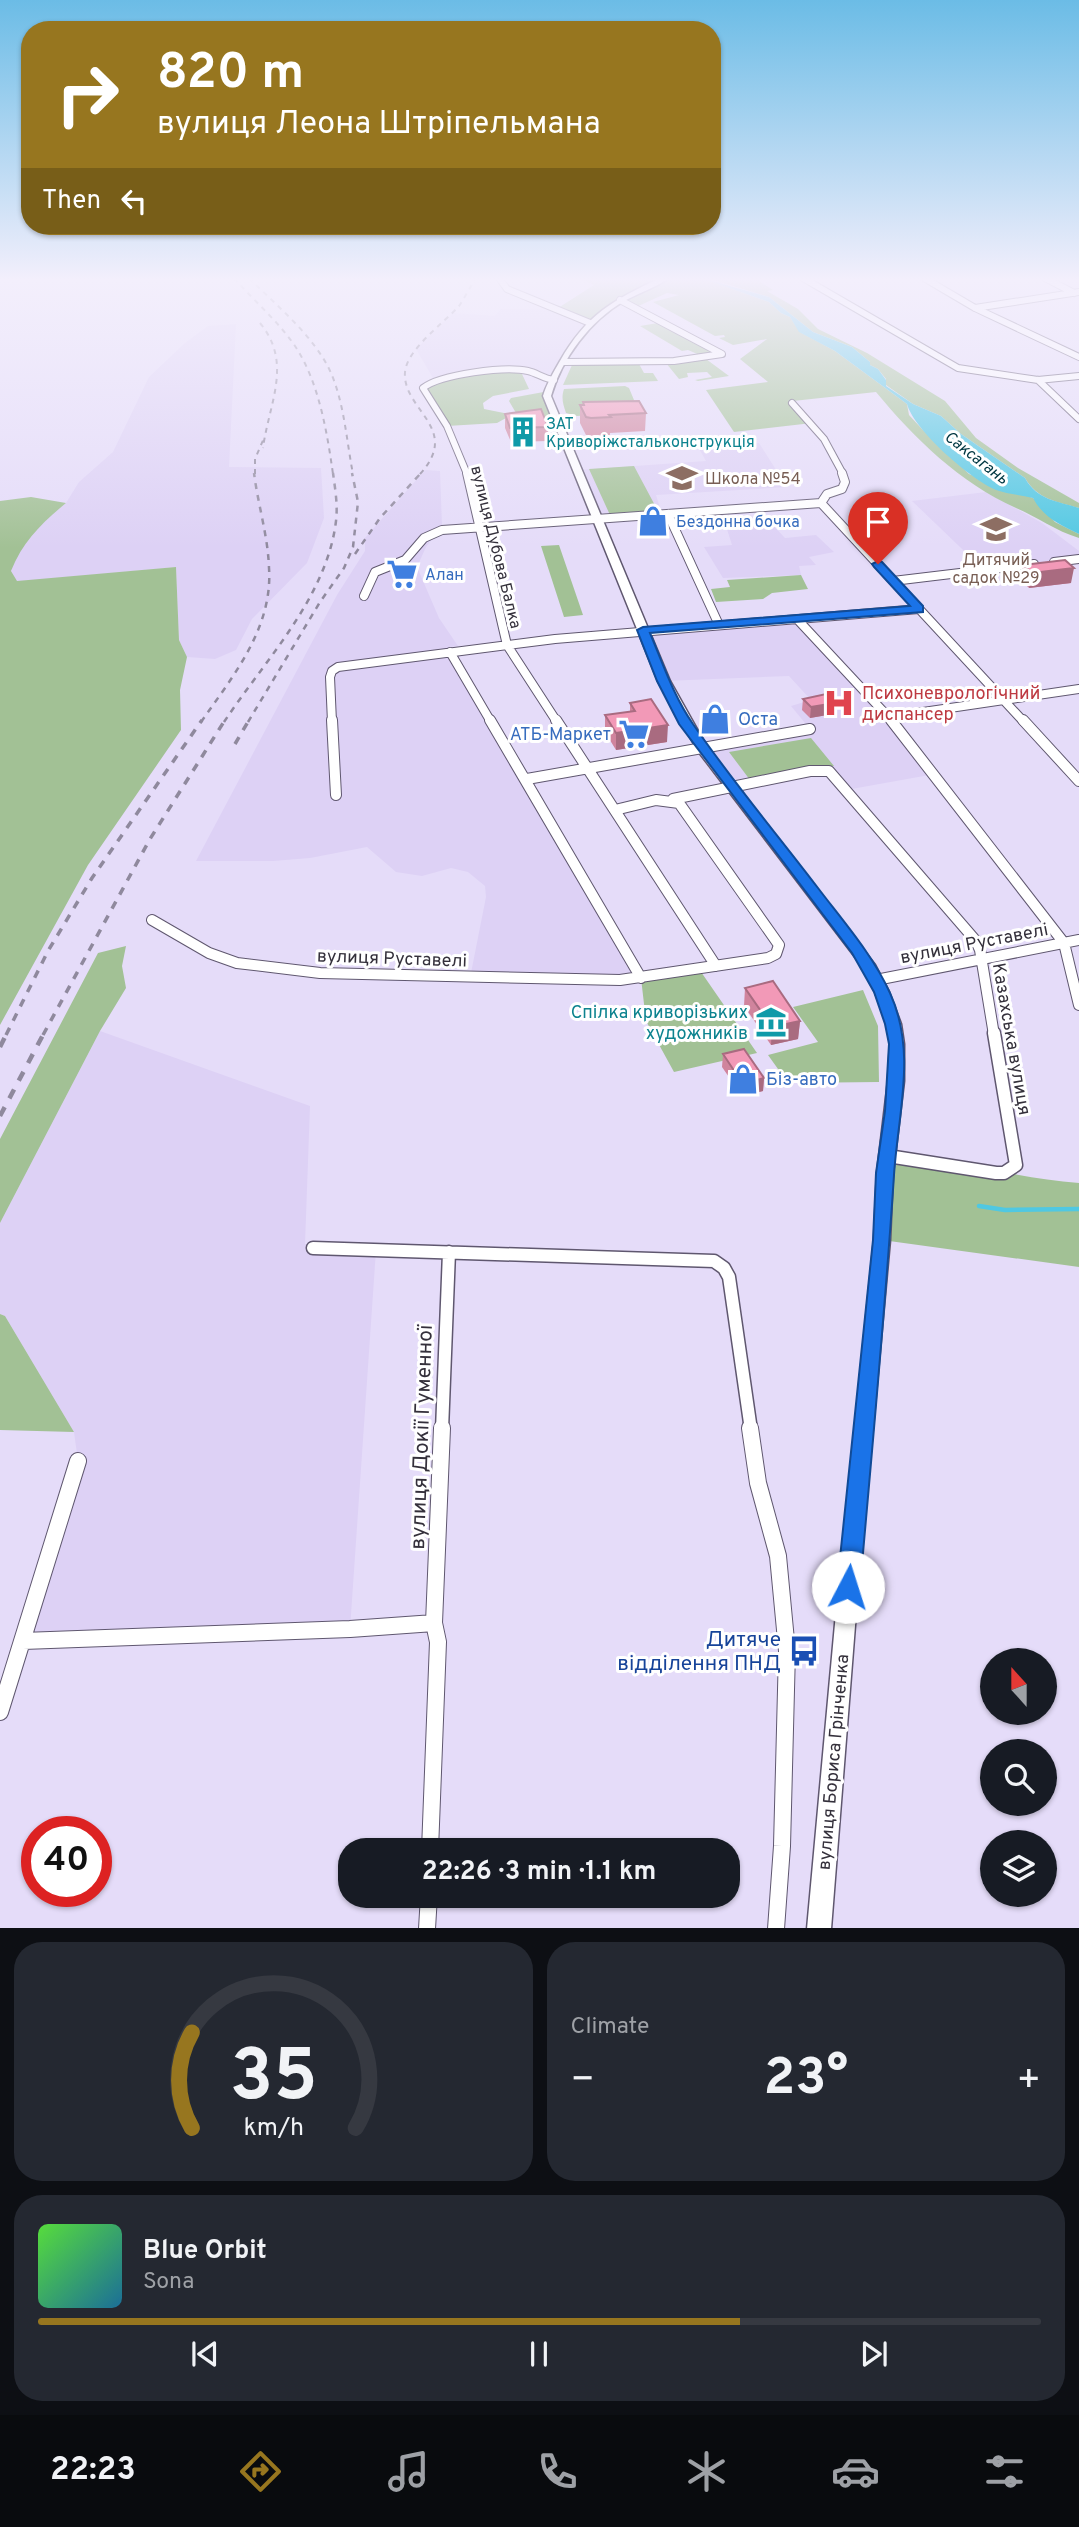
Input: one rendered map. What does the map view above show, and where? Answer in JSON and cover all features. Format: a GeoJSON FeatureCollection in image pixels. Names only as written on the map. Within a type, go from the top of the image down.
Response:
{"type":"FeatureCollection","features":[{"type":"Feature","properties":{"kind":"street","name":"вулиця Бориса Грінченка"},"geometry":{"type":"LineString","coordinates":[[561,368],[547,396],[549,404],[674,703],[702,748],[844,931],[876,980],[887,1004],[897,1044],[819,1928]]}},
{"type":"Feature","properties":{"kind":"street"},"geometry":{"type":"LineString","coordinates":[[961,368],[1038,380],[1079,376]]}},
{"type":"Feature","properties":{"kind":"street","name":"вулиця Дубова Балка"},"geometry":{"type":"LineString","coordinates":[[554,380],[544,379],[527,370],[443,378],[423,386],[447,426],[466,469],[507,645],[716,966]]}},
{"type":"Feature","properties":{"kind":"street"},"geometry":{"type":"LineString","coordinates":[[1038,380],[1079,419]]}},
{"type":"Feature","properties":{"kind":"street"},"geometry":{"type":"LineString","coordinates":[[792,403],[828,442],[840,464],[845,482],[842,489],[827,494],[821,503]]}},
{"type":"Feature","properties":{"kind":"street"},"geometry":{"type":"LineString","coordinates":[[364,596],[375,572],[405,560],[429,534],[480,526],[821,503]]}},
{"type":"Feature","properties":{"kind":"street"},"geometry":{"type":"LineString","coordinates":[[821,503],[1079,781]]}},
{"type":"Feature","properties":{"kind":"street"},"geometry":{"type":"LineString","coordinates":[[667,514],[719,625]]}},
{"type":"Feature","properties":{"kind":"street"},"geometry":{"type":"LineString","coordinates":[[893,581],[1079,559]]}},
{"type":"Feature","properties":{"kind":"street"},"geometry":{"type":"LineString","coordinates":[[336,795],[332,671],[355,664],[643,630],[919,609]]}},
{"type":"Feature","properties":{"kind":"street"},"geometry":{"type":"LineString","coordinates":[[797,619],[888,717],[1065,943],[1079,1005]]}},
{"type":"Feature","properties":{"kind":"street"},"geometry":{"type":"LineString","coordinates":[[450,652],[527,779],[641,978]]}},
{"type":"Feature","properties":{"kind":"street"},"geometry":{"type":"LineString","coordinates":[[888,717],[1003,698],[1079,689]]}},
{"type":"Feature","properties":{"kind":"street"},"geometry":{"type":"LineString","coordinates":[[527,779],[810,729]]}},
{"type":"Feature","properties":{"kind":"street","name":"Казахська вулиця"},"geometry":{"type":"LineString","coordinates":[[734,787],[810,771],[829,771],[976,941],[1016,1166],[996,1173],[888,1156]]}},
{"type":"Feature","properties":{"kind":"street"},"geometry":{"type":"LineString","coordinates":[[615,810],[734,787]]}},
{"type":"Feature","properties":{"kind":"street","name":"вулиця Руставелі"},"geometry":{"type":"LineString","coordinates":[[152,920],[209,953],[237,963],[285,971],[532,980],[641,978],[776,954],[780,946],[679,803],[673,799]]}},
{"type":"Feature","properties":{"kind":"street","name":"вулиця Руставелі"},"geometry":{"type":"LineString","coordinates":[[876,980],[1079,940]]}},
{"type":"Feature","properties":{"kind":"street"},"geometry":{"type":"LineString","coordinates":[[313,1248],[714,1261],[724,1268],[729,1277],[758,1483],[778,1556],[787,1651],[782,1846],[776,1928]]}},
{"type":"Feature","properties":{"kind":"street","name":"вулиця Докії Гуменної"},"geometry":{"type":"LineString","coordinates":[[430,1838],[438,1642],[434,1623],[449,1252]]}},
{"type":"Feature","properties":{"kind":"street"},"geometry":{"type":"LineString","coordinates":[[0,1712],[78,1461]]}},
{"type":"Feature","properties":{"kind":"street"},"geometry":{"type":"LineString","coordinates":[[23,1641],[434,1623]]}},
{"type":"Feature","properties":{"kind":"street"},"geometry":{"type":"LineString","coordinates":[[427,1928],[428,1908]]}},
{"type":"Feature","properties":{"kind":"shaded area"},"geometry":{"type":"Polygon","coordinates":[[[159,368],[234,368],[229,467],[321,468],[324,518],[307,563],[252,619],[236,650],[215,659],[187,657],[179,640],[176,567],[17,582],[11,571],[19,550],[38,526],[66,503],[79,482],[113,452],[149,377],[159,368]]]}},
{"type":"Feature","properties":{"kind":"shaded area"},"geometry":{"type":"Polygon","coordinates":[[[427,368],[562,368],[554,380],[526,370],[433,378],[427,368]]]}},
{"type":"Feature","properties":{"kind":"shaded area","name":"Школа №54"},"geometry":{"type":"Polygon","coordinates":[[[759,443],[787,487],[656,495],[662,514],[598,519],[578,470],[706,461],[698,447],[759,443]]]}},
{"type":"Feature","properties":{"kind":"shaded area"},"geometry":{"type":"Polygon","coordinates":[[[425,470],[440,471],[442,526],[426,547],[417,567],[439,618],[458,646],[448,647],[641,978],[470,978],[486,897],[485,886],[468,872],[451,868],[422,876],[396,872],[367,847],[310,858],[196,861],[337,595],[365,551],[365,538],[425,470]]]}},
{"type":"Feature","properties":{"kind":"shaded area","name":"Дитячий садок №29"},"geometry":{"type":"Polygon","coordinates":[[[986,492],[1042,523],[1079,551],[1079,559],[984,570],[912,501],[986,492]]]}},
{"type":"Feature","properties":{"kind":"shaded area"},"geometry":{"type":"Polygon","coordinates":[[[769,521],[785,538],[816,535],[834,552],[809,557],[816,565],[799,566],[801,575],[723,578],[704,547],[732,545],[726,526],[769,521]]]}},
{"type":"Feature","properties":{"kind":"shaded area","name":"Психоневрологічний диспансер"},"geometry":{"type":"Polygon","coordinates":[[[797,619],[935,774],[846,790],[829,771],[734,787],[702,748],[810,729],[791,706],[811,700],[789,676],[664,681],[643,630],[797,619]]]}},
{"type":"Feature","properties":{"kind":"shaded area"},"geometry":{"type":"Polygon","coordinates":[[[100,1031],[310,1106],[305,1244],[376,1250],[350,1629],[23,1641],[78,1461],[74,1432],[5,1316],[0,1314],[0,1223],[100,1031]]]}},
{"type":"Feature","properties":{"kind":"green space"},"geometry":{"type":"Polygon","coordinates":[[[571,368],[641,368],[644,373],[653,373],[658,381],[563,385],[571,368]]]}},
{"type":"Feature","properties":{"kind":"green space"},"geometry":{"type":"Polygon","coordinates":[[[670,368],[718,368],[729,376],[698,381],[695,380],[712,377],[707,372],[687,373],[688,377],[679,379],[670,368]]]}},
{"type":"Feature","properties":{"kind":"green space"},"geometry":{"type":"Polygon","coordinates":[[[751,368],[858,368],[907,404],[909,415],[969,474],[1033,498],[1055,522],[1079,534],[1079,538],[1062,532],[976,486],[939,458],[876,392],[793,401],[812,423],[734,432],[706,390],[768,382],[751,368]]]}},
{"type":"Feature","properties":{"kind":"green space"},"geometry":{"type":"Polygon","coordinates":[[[876,368],[891,368],[945,401],[976,438],[1018,468],[1079,503],[1079,508],[1055,501],[1035,491],[1025,478],[961,434],[941,416],[913,404],[886,385],[886,379],[876,368]]]}},
{"type":"Feature","properties":{"kind":"green space"},"geometry":{"type":"Polygon","coordinates":[[[509,371],[522,374],[529,389],[493,396],[483,403],[484,409],[504,413],[506,418],[497,423],[447,426],[423,388],[434,380],[509,371]]]}},
{"type":"Feature","properties":{"kind":"green space"},"geometry":{"type":"Polygon","coordinates":[[[629,388],[639,412],[577,416],[566,413],[564,389],[629,388]]]}},
{"type":"Feature","properties":{"kind":"green space"},"geometry":{"type":"Polygon","coordinates":[[[549,391],[555,419],[530,418],[516,413],[509,401],[511,398],[549,391]]]}},
{"type":"Feature","properties":{"kind":"green space"},"geometry":{"type":"Polygon","coordinates":[[[634,466],[658,511],[610,515],[589,469],[634,466]]]}},
{"type":"Feature","properties":{"kind":"green space"},"geometry":{"type":"Polygon","coordinates":[[[31,497],[66,503],[41,525],[21,551],[11,571],[17,581],[176,567],[179,640],[187,657],[180,690],[181,730],[88,865],[0,1025],[0,501],[31,497]]]}},
{"type":"Feature","properties":{"kind":"green space"},"geometry":{"type":"Polygon","coordinates":[[[559,545],[583,615],[564,617],[541,546],[559,545]]]}},
{"type":"Feature","properties":{"kind":"green space"},"geometry":{"type":"Polygon","coordinates":[[[801,575],[808,589],[772,593],[763,599],[716,602],[711,589],[730,587],[727,580],[801,575]]]}},
{"type":"Feature","properties":{"kind":"green space"},"geometry":{"type":"Polygon","coordinates":[[[811,738],[834,766],[750,780],[729,752],[811,738]]]}},
{"type":"Feature","properties":{"kind":"green space"},"geometry":{"type":"Polygon","coordinates":[[[126,946],[122,966],[126,988],[100,1031],[0,1223],[0,1139],[98,953],[126,946]]]}},
{"type":"Feature","properties":{"kind":"green space"},"geometry":{"type":"Polygon","coordinates":[[[699,969],[757,1053],[674,1072],[646,1021],[641,978],[699,969]]]}},
{"type":"Feature","properties":{"kind":"green space"},"geometry":{"type":"Polygon","coordinates":[[[863,990],[878,1026],[879,1082],[788,1083],[768,1055],[818,1042],[793,1007],[863,990]]]}},
{"type":"Feature","properties":{"kind":"green space"},"geometry":{"type":"Polygon","coordinates":[[[888,1156],[1079,1183],[1079,1267],[882,1240],[888,1156]]]}},
{"type":"Feature","properties":{"kind":"green space"},"geometry":{"type":"Polygon","coordinates":[[[0,1314],[5,1316],[74,1432],[0,1430],[0,1314]]]}},
{"type":"Feature","properties":{"kind":"water","name":"Саксагань"},"geometry":{"type":"Polygon","coordinates":[[[858,368],[878,369],[886,380],[886,386],[913,404],[941,416],[961,434],[1025,478],[1035,491],[1055,501],[1079,508],[1079,534],[1047,515],[1033,498],[996,490],[972,476],[931,440],[907,404],[858,368]]]}},
{"type":"Feature","properties":{"kind":"building"},"geometry":{"type":"Polygon","coordinates":[[[639,401],[646,413],[609,415],[611,417],[586,417],[580,405],[584,405],[583,402],[639,401]]]}},
{"type":"Feature","properties":{"kind":"building"},"geometry":{"type":"Polygon","coordinates":[[[541,409],[548,427],[510,428],[505,414],[541,409]]]}},
{"type":"Feature","properties":{"kind":"building"},"geometry":{"type":"Polygon","coordinates":[[[1065,560],[1074,568],[1032,573],[1023,565],[1065,560]]]}},
{"type":"Feature","properties":{"kind":"building"},"geometry":{"type":"Polygon","coordinates":[[[826,694],[835,703],[811,707],[803,699],[826,694]]]}},
{"type":"Feature","properties":{"kind":"building"},"geometry":{"type":"Polygon","coordinates":[[[651,699],[668,725],[616,733],[605,715],[635,711],[630,703],[651,699]]]}},
{"type":"Feature","properties":{"kind":"building"},"geometry":{"type":"Polygon","coordinates":[[[773,981],[800,1021],[772,1027],[745,988],[773,981]]]}},
{"type":"Feature","properties":{"kind":"building"},"geometry":{"type":"Polygon","coordinates":[[[744,1049],[764,1078],[743,1084],[723,1054],[744,1049]]]}},
{"type":"Feature","properties":{"kind":"waterway"},"geometry":{"type":"LineString","coordinates":[[979,1206],[1005,1210],[1079,1209]]}},
{"type":"Feature","properties":{"kind":"railway"},"geometry":{"type":"LineString","coordinates":[[263,448],[277,368]]}},
{"type":"Feature","properties":{"kind":"railway"},"geometry":{"type":"LineString","coordinates":[[307,368],[321,408],[333,474]]}},
{"type":"Feature","properties":{"kind":"railway"},"geometry":{"type":"LineString","coordinates":[[328,368],[341,403],[353,474]]}},
{"type":"Feature","properties":{"kind":"railway"},"geometry":{"type":"LineString","coordinates":[[406,368],[407,385],[433,432],[435,444],[431,458],[420,474]]}},
{"type":"Feature","properties":{"kind":"railway"},"geometry":{"type":"LineString","coordinates":[[255,474],[255,459],[264,438]]}},
{"type":"Feature","properties":{"kind":"railway"},"geometry":{"type":"LineString","coordinates":[[201,722],[238,669],[265,611],[269,568],[254,473]]}},
{"type":"Feature","properties":{"kind":"railway"},"geometry":{"type":"LineString","coordinates":[[224,722],[292,627],[320,576],[336,521],[333,473]]}},
{"type":"Feature","properties":{"kind":"railway"},"geometry":{"type":"LineString","coordinates":[[248,722],[320,602],[344,568],[353,547],[358,502],[352,473]]}},
{"type":"Feature","properties":{"kind":"railway"},"geometry":{"type":"LineString","coordinates":[[355,554],[380,518],[421,473]]}},
{"type":"Feature","properties":{"kind":"railway"},"geometry":{"type":"LineString","coordinates":[[0,1047],[48,951],[92,878],[202,720]]}},
{"type":"Feature","properties":{"kind":"railway"},"geometry":{"type":"LineString","coordinates":[[43,1035],[150,839],[225,720]]}},
{"type":"Feature","properties":{"kind":"railway"},"geometry":{"type":"LineString","coordinates":[[235,744],[249,720]]}},
{"type":"Feature","properties":{"kind":"railway"},"geometry":{"type":"LineString","coordinates":[[0,1116],[44,1033]]}},
{"type":"Feature","properties":{"kind":"place","name":"ЗАТ Криворіжстальконструкція"},"geometry":{"type":"Point","coordinates":[523,432]}},
{"type":"Feature","properties":{"kind":"place","name":"Школа №54"},"geometry":{"type":"Point","coordinates":[682,478]}},
{"type":"Feature","properties":{"kind":"place","name":"Бездонна бочка"},"geometry":{"type":"Point","coordinates":[653,521]}},
{"type":"Feature","properties":{"kind":"place","name":"Дитячий садок №29"},"geometry":{"type":"Point","coordinates":[996,529]}},
{"type":"Feature","properties":{"kind":"place","name":"Алан"},"geometry":{"type":"Point","coordinates":[402,574]}},
{"type":"Feature","properties":{"kind":"place","name":"Психоневрологічний диспансер"},"geometry":{"type":"Point","coordinates":[839,703]}},
{"type":"Feature","properties":{"kind":"place","name":"Оста"},"geometry":{"type":"Point","coordinates":[715,719]}},
{"type":"Feature","properties":{"kind":"place","name":"АТБ-Маркет"},"geometry":{"type":"Point","coordinates":[634,734]}},
{"type":"Feature","properties":{"kind":"place","name":"Спілка криворізьких художників"},"geometry":{"type":"Point","coordinates":[771,1022]}},
{"type":"Feature","properties":{"kind":"place","name":"Біз-авто"},"geometry":{"type":"Point","coordinates":[743,1079]}},
{"type":"Feature","properties":{"kind":"place","name":"Дитяче відділення ПНД"},"geometry":{"type":"Point","coordinates":[804,1651]}},
{"type":"Feature","properties":{"kind":"route"},"geometry":{"type":"LineString","coordinates":[[848,1587],[882,1240],[885,1173],[892,1130],[897,1044],[894,1024],[882,992],[859,952],[686,724],[663,681],[643,630],[919,609],[878,564]]}}]}
